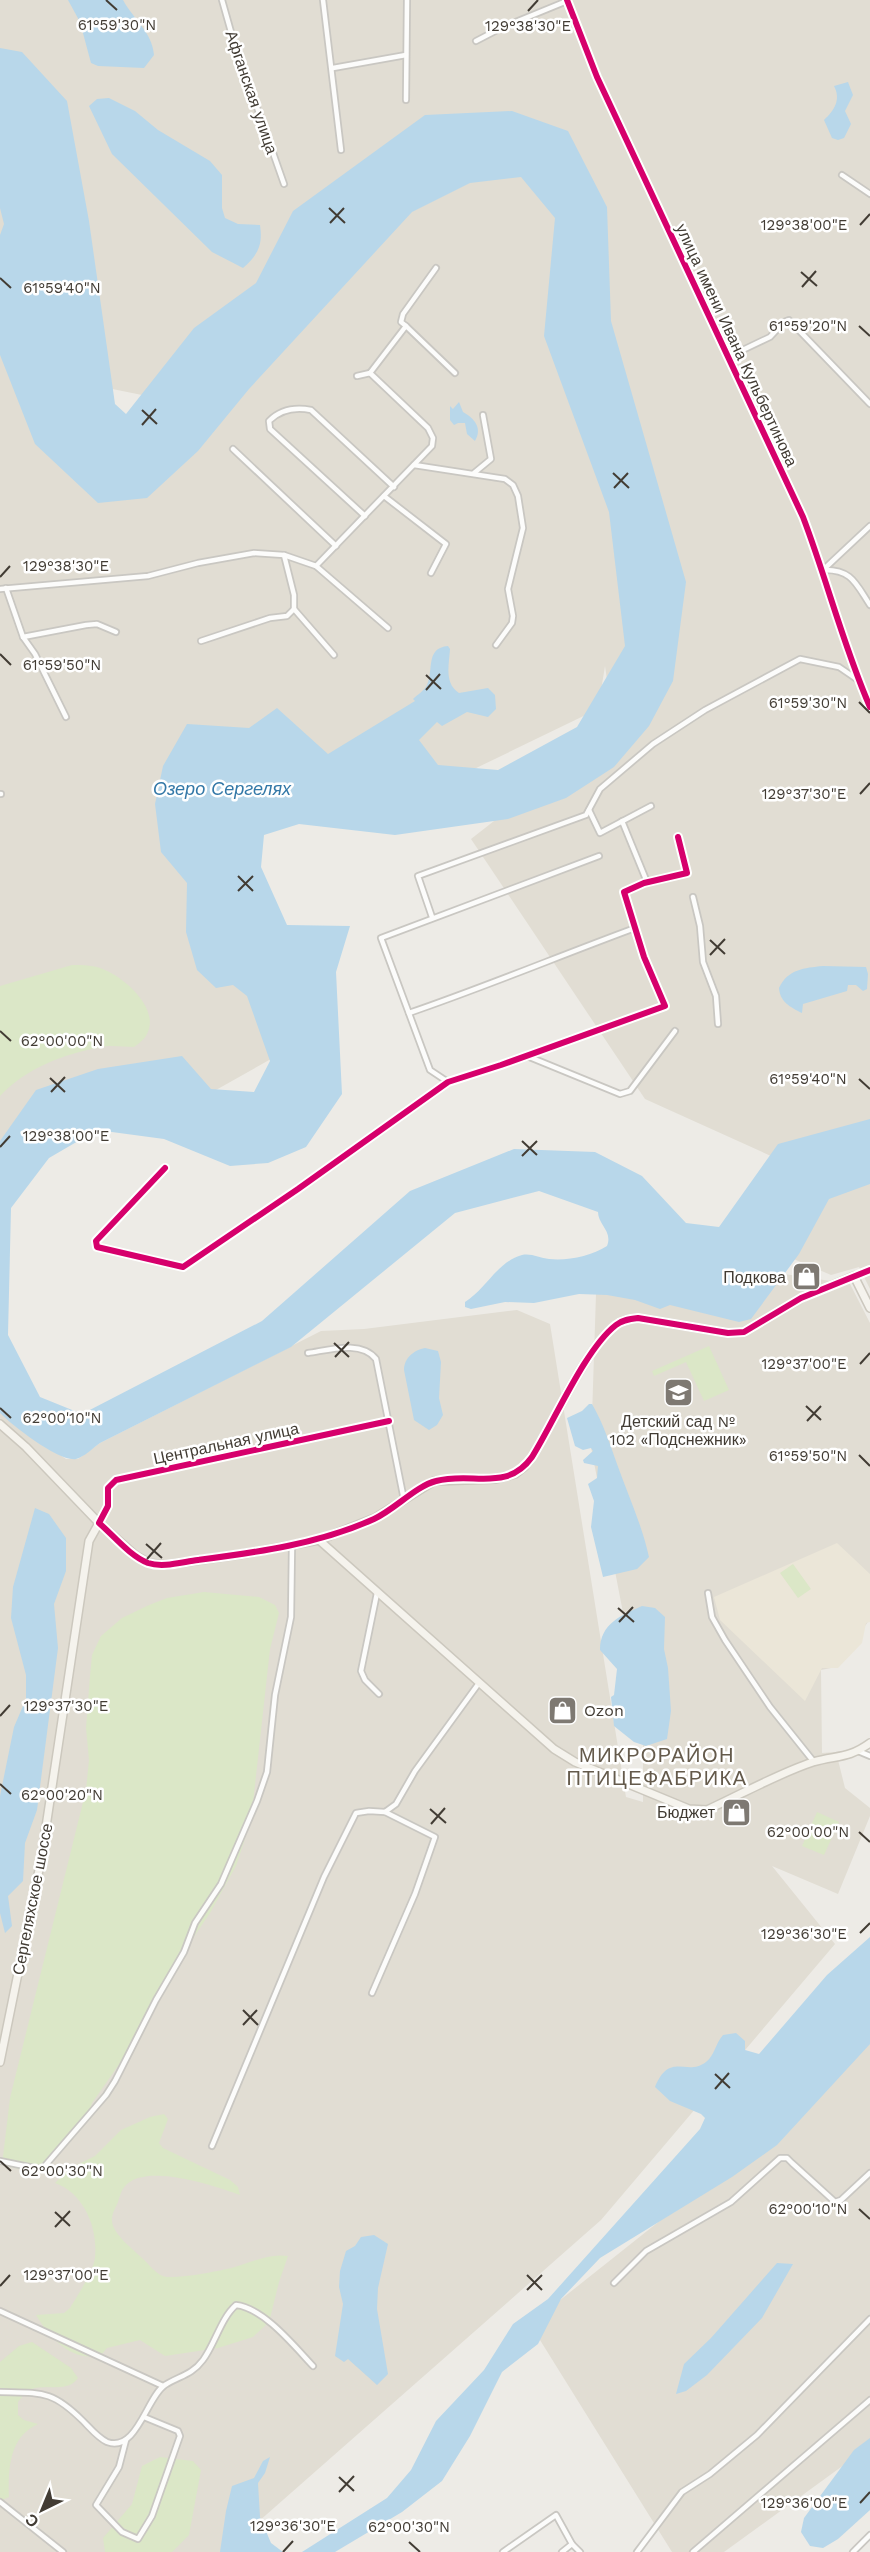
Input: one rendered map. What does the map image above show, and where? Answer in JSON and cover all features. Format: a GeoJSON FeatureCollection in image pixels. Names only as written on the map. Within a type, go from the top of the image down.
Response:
{"type":"FeatureCollection","features":[{"type":"Feature","properties":{"kind":"street","name":"Афганская улица"},"geometry":{"type":"LineString","coordinates":[[222,0],[233,39],[284,184]]}},
{"type":"Feature","properties":{"kind":"street"},"geometry":{"type":"LineString","coordinates":[[323,0],[333,68],[341,150]]}},
{"type":"Feature","properties":{"kind":"street"},"geometry":{"type":"LineString","coordinates":[[406,100],[407,0]]}},
{"type":"Feature","properties":{"kind":"street"},"geometry":{"type":"LineString","coordinates":[[476,41],[501,28],[567,1]]}},
{"type":"Feature","properties":{"kind":"street","name":"улица имени Ивана Кульбертинова"},"geometry":{"type":"LineString","coordinates":[[567,1],[597,77],[803,517],[823,570],[837,621],[870,706]]}},
{"type":"Feature","properties":{"kind":"street"},"geometry":{"type":"LineString","coordinates":[[333,68],[406,55]]}},
{"type":"Feature","properties":{"kind":"street"},"geometry":{"type":"LineString","coordinates":[[842,175],[870,194]]}},
{"type":"Feature","properties":{"kind":"street"},"geometry":{"type":"LineString","coordinates":[[436,268],[403,314],[401,322],[455,374]]}},
{"type":"Feature","properties":{"kind":"street"},"geometry":{"type":"LineString","coordinates":[[728,357],[770,337],[783,322],[789,320],[870,404]]}},
{"type":"Feature","properties":{"kind":"street"},"geometry":{"type":"LineString","coordinates":[[357,376],[370,373],[405,326]]}},
{"type":"Feature","properties":{"kind":"street"},"geometry":{"type":"LineString","coordinates":[[316,566],[432,446],[433,438],[428,428],[370,373]]}},
{"type":"Feature","properties":{"kind":"street"},"geometry":{"type":"LineString","coordinates":[[365,516],[270,429],[269,421],[277,413],[311,410],[394,487]]}},
{"type":"Feature","properties":{"kind":"street"},"geometry":{"type":"LineString","coordinates":[[474,473],[491,459],[483,415]]}},
{"type":"Feature","properties":{"kind":"street"},"geometry":{"type":"LineString","coordinates":[[233,449],[336,546]]}},
{"type":"Feature","properties":{"kind":"street"},"geometry":{"type":"LineString","coordinates":[[414,465],[505,479],[513,485],[522,513],[523,528],[508,589],[513,616],[512,623],[496,645]]}},
{"type":"Feature","properties":{"kind":"street"},"geometry":{"type":"LineString","coordinates":[[384,496],[446,544],[431,573]]}},
{"type":"Feature","properties":{"kind":"street"},"geometry":{"type":"LineString","coordinates":[[823,570],[870,526]]}},
{"type":"Feature","properties":{"kind":"street"},"geometry":{"type":"LineString","coordinates":[[66,717],[35,654],[23,638],[3,589],[148,576],[198,563],[254,553],[284,555],[316,566],[388,628]]}},
{"type":"Feature","properties":{"kind":"street"},"geometry":{"type":"LineString","coordinates":[[284,555],[294,595],[294,609],[334,655]]}},
{"type":"Feature","properties":{"kind":"street"},"geometry":{"type":"LineString","coordinates":[[823,570],[839,570],[854,581],[870,605]]}},
{"type":"Feature","properties":{"kind":"street"},"geometry":{"type":"LineString","coordinates":[[201,641],[270,618],[287,616],[294,609]]}},
{"type":"Feature","properties":{"kind":"street"},"geometry":{"type":"LineString","coordinates":[[23,638],[86,624],[97,624],[116,632]]}},
{"type":"Feature","properties":{"kind":"street"},"geometry":{"type":"LineString","coordinates":[[432,917],[418,876],[586,815],[600,789],[653,744],[705,710],[801,659],[839,667],[858,680]]}},
{"type":"Feature","properties":{"kind":"street"},"geometry":{"type":"LineString","coordinates":[[589,810],[600,833],[651,806]]}},
{"type":"Feature","properties":{"kind":"street"},"geometry":{"type":"LineString","coordinates":[[622,821],[647,882]]}},
{"type":"Feature","properties":{"kind":"street"},"geometry":{"type":"LineString","coordinates":[[165,1168],[96,1241],[97,1247],[183,1267],[298,1189],[448,1082],[665,1006],[644,957],[624,892],[647,882],[687,873],[678,837]]}},
{"type":"Feature","properties":{"kind":"street"},"geometry":{"type":"LineString","coordinates":[[448,1082],[430,1070],[381,938],[599,856]]}},
{"type":"Feature","properties":{"kind":"street"},"geometry":{"type":"LineString","coordinates":[[693,897],[700,926],[703,962],[716,996],[718,1024]]}},
{"type":"Feature","properties":{"kind":"street"},"geometry":{"type":"LineString","coordinates":[[410,1013],[491,985],[518,971],[635,928]]}},
{"type":"Feature","properties":{"kind":"street"},"geometry":{"type":"LineString","coordinates":[[527,1056],[620,1094],[630,1091],[675,1031]]}},
{"type":"Feature","properties":{"kind":"street"},"geometry":{"type":"LineString","coordinates":[[0,1424],[26,1447],[99,1523],[135,1556],[149,1563],[165,1564],[292,1545],[319,1540],[375,1518],[434,1481],[496,1479],[515,1474],[525,1466],[549,1430],[586,1363],[615,1326],[627,1320],[638,1318],[728,1333],[744,1332],[801,1298],[870,1270]]}},
{"type":"Feature","properties":{"kind":"street"},"geometry":{"type":"LineString","coordinates":[[854,1276],[870,1308]]}},
{"type":"Feature","properties":{"kind":"street"},"geometry":{"type":"LineString","coordinates":[[308,1353],[354,1348],[372,1353],[376,1359],[404,1500]]}},
{"type":"Feature","properties":{"kind":"street","name":"Центральная улица"},"geometry":{"type":"LineString","coordinates":[[99,1523],[108,1506],[108,1488],[116,1480],[389,1420]]}},
{"type":"Feature","properties":{"kind":"street","name":"Сергеляхское шоссе"},"geometry":{"type":"LineString","coordinates":[[0,2062],[41,1860],[89,1540],[99,1523]]}},
{"type":"Feature","properties":{"kind":"street"},"geometry":{"type":"LineString","coordinates":[[319,1540],[554,1749],[575,1762],[689,1809],[707,1810],[814,1762],[841,1758],[870,1743]]}},
{"type":"Feature","properties":{"kind":"street"},"geometry":{"type":"LineString","coordinates":[[0,2161],[43,2168],[106,2096],[184,1952],[195,1923],[221,1884],[267,1772],[277,1686],[291,1617],[292,1545]]}},
{"type":"Feature","properties":{"kind":"street"},"geometry":{"type":"LineString","coordinates":[[377,1593],[361,1671],[365,1680],[379,1694]]}},
{"type":"Feature","properties":{"kind":"street"},"geometry":{"type":"LineString","coordinates":[[708,1593],[712,1617],[725,1640],[782,1725],[814,1762]]}},
{"type":"Feature","properties":{"kind":"street"},"geometry":{"type":"LineString","coordinates":[[385,1812],[396,1804],[415,1771],[479,1683]]}},
{"type":"Feature","properties":{"kind":"street"},"geometry":{"type":"LineString","coordinates":[[858,1751],[870,1756]]}},
{"type":"Feature","properties":{"kind":"street"},"geometry":{"type":"LineString","coordinates":[[212,2146],[339,1844],[356,1813],[369,1811],[385,1812],[435,1837],[415,1894],[372,1992]]}},
{"type":"Feature","properties":{"kind":"street"},"geometry":{"type":"LineString","coordinates":[[614,2283],[646,2251],[731,2202],[780,2158],[787,2158],[835,2202],[841,2200],[870,2173]]}},
{"type":"Feature","properties":{"kind":"street"},"geometry":{"type":"LineString","coordinates":[[144,2417],[178,2431],[180,2436],[152,2516],[138,2539],[122,2532],[96,2505],[119,2467],[126,2440],[144,2417],[163,2386],[185,2377],[196,2369],[236,2305],[258,2316],[282,2333],[313,2366]]}},
{"type":"Feature","properties":{"kind":"street"},"geometry":{"type":"LineString","coordinates":[[0,2311],[163,2386]]}},
{"type":"Feature","properties":{"kind":"street"},"geometry":{"type":"LineString","coordinates":[[637,2552],[682,2492],[710,2474],[757,2435],[870,2319]]}},
{"type":"Feature","properties":{"kind":"street"},"geometry":{"type":"LineString","coordinates":[[0,2392],[45,2394],[67,2405],[106,2442],[117,2444],[126,2440]]}},
{"type":"Feature","properties":{"kind":"street"},"geometry":{"type":"LineString","coordinates":[[693,2552],[751,2505],[870,2400]]}},
{"type":"Feature","properties":{"kind":"street"},"geometry":{"type":"LineString","coordinates":[[0,2502],[63,2552]]}},
{"type":"Feature","properties":{"kind":"street"},"geometry":{"type":"LineString","coordinates":[[503,2552],[556,2515],[572,2544],[580,2552]]}},
{"type":"Feature","properties":{"kind":"street"},"geometry":{"type":"LineString","coordinates":[[853,2552],[870,2535]]}},
{"type":"Feature","properties":{"kind":"street"},"geometry":{"type":"LineString","coordinates":[[562,2552],[572,2544]]}},
{"type":"Feature","properties":{"kind":"shaded area"},"geometry":{"type":"Polygon","coordinates":[[[0,0],[870,0],[870,1142],[791,1165],[645,1099],[471,839],[614,727],[605,666],[598,709],[404,803],[256,786],[205,905],[296,1045],[159,1122],[61,1112],[0,1216],[0,0]],[[78,382],[80,417],[186,420],[142,395],[78,382]]]}},
{"type":"Feature","properties":{"kind":"shaded area"},"geometry":{"type":"Polygon","coordinates":[[[870,1155],[870,1289],[859,1267],[831,1275],[761,1245],[870,1155]]]}},
{"type":"Feature","properties":{"kind":"shaded area"},"geometry":{"type":"Polygon","coordinates":[[[726,1265],[850,1284],[870,1323],[870,1619],[836,1667],[821,1670],[822,1753],[836,1752],[845,1788],[870,1808],[870,1816],[838,1894],[772,1866],[835,1944],[601,2220],[224,2552],[0,2552],[0,1413],[66,1459],[78,1459],[100,1443],[321,1331],[364,1329],[517,1310],[550,1324],[626,1797],[643,1802],[643,1716],[591,1447],[596,1294],[726,1265]]]}},
{"type":"Feature","properties":{"kind":"shaded area"},"geometry":{"type":"Polygon","coordinates":[[[837,1543],[870,1574],[870,1622],[866,1623],[862,1643],[838,1668],[822,1668],[805,1701],[720,1620],[714,1597],[837,1543]]]}},
{"type":"Feature","properties":{"kind":"shaded area"},"geometry":{"type":"Polygon","coordinates":[[[870,1994],[870,2446],[724,2552],[672,2552],[530,2324],[710,2181],[870,1994]]]}},
{"type":"Feature","properties":{"kind":"green space"},"geometry":{"type":"Polygon","coordinates":[[[72,965],[101,968],[131,988],[145,1005],[149,1015],[150,1024],[146,1036],[134,1047],[101,1047],[60,1058],[34,1070],[10,1086],[0,1096],[0,986],[72,965]]]}},
{"type":"Feature","properties":{"kind":"green space"},"geometry":{"type":"Polygon","coordinates":[[[709,1346],[729,1390],[704,1401],[686,1362],[654,1376],[652,1371],[709,1346]]]}},
{"type":"Feature","properties":{"kind":"green space"},"geometry":{"type":"Polygon","coordinates":[[[793,1564],[811,1589],[798,1598],[780,1573],[793,1564]]]}},
{"type":"Feature","properties":{"kind":"green space"},"geometry":{"type":"Polygon","coordinates":[[[204,1592],[259,1597],[275,1605],[279,1613],[270,1649],[253,1803],[236,1866],[127,2053],[92,2103],[87,2117],[74,2135],[38,2174],[2,2165],[10,2098],[86,1790],[89,1760],[86,1728],[92,1655],[101,1636],[122,1618],[167,1598],[204,1592]]]}},
{"type":"Feature","properties":{"kind":"green space"},"geometry":{"type":"Polygon","coordinates":[[[817,1812],[839,1822],[824,1855],[802,1846],[817,1812]]]}},
{"type":"Feature","properties":{"kind":"green space"},"geometry":{"type":"Polygon","coordinates":[[[164,2114],[168,2119],[159,2143],[163,2148],[230,2180],[238,2187],[240,2195],[182,2178],[150,2176],[136,2179],[126,2185],[121,2193],[112,2217],[115,2230],[153,2269],[167,2277],[211,2272],[268,2257],[288,2256],[269,2322],[253,2337],[218,2348],[165,2356],[140,2340],[107,2348],[101,2355],[90,2357],[71,2352],[55,2340],[36,2315],[64,2313],[70,2308],[94,2263],[94,2235],[81,2203],[65,2188],[55,2183],[70,2168],[95,2156],[121,2130],[150,2117],[164,2114]]]}},
{"type":"Feature","properties":{"kind":"green space"},"geometry":{"type":"Polygon","coordinates":[[[32,2342],[71,2368],[78,2378],[74,2383],[63,2387],[32,2389],[18,2402],[18,2415],[24,2420],[38,2424],[28,2430],[16,2445],[10,2465],[9,2497],[0,2501],[0,2362],[19,2346],[32,2342]]]}},
{"type":"Feature","properties":{"kind":"green space"},"geometry":{"type":"Polygon","coordinates":[[[160,2457],[193,2461],[201,2470],[189,2535],[172,2552],[105,2552],[103,2538],[132,2504],[142,2466],[160,2457]]]}},
{"type":"Feature","properties":{"kind":"water"},"geometry":{"type":"Polygon","coordinates":[[[68,0],[123,0],[150,40],[154,55],[144,68],[98,66],[91,63],[80,22],[68,0]]]}},
{"type":"Feature","properties":{"kind":"water","name":"Озеро Сергелях"},"geometry":{"type":"Polygon","coordinates":[[[0,48],[22,52],[67,101],[89,221],[115,404],[126,414],[194,328],[256,283],[293,211],[425,115],[512,111],[568,131],[607,207],[611,321],[686,582],[673,681],[649,726],[614,767],[566,798],[508,819],[395,835],[299,824],[264,835],[261,867],[287,925],[350,926],[336,972],[342,1094],[306,1147],[268,1163],[230,1166],[164,1139],[97,1130],[49,1158],[11,1208],[8,1335],[40,1397],[82,1414],[262,1321],[410,1191],[514,1149],[595,1152],[642,1176],[686,1223],[719,1227],[778,1144],[870,1119],[870,1184],[829,1199],[799,1254],[751,1319],[739,1322],[670,1305],[660,1309],[635,1300],[607,1295],[579,1294],[534,1303],[505,1302],[471,1309],[465,1307],[465,1302],[513,1258],[532,1255],[549,1259],[571,1258],[594,1253],[607,1246],[607,1232],[600,1221],[598,1212],[539,1191],[455,1213],[291,1347],[100,1443],[79,1458],[68,1458],[48,1449],[0,1413],[0,1141],[36,1090],[98,1069],[182,1056],[211,1089],[254,1092],[270,1061],[247,996],[233,985],[216,988],[197,970],[186,932],[187,883],[161,852],[155,804],[163,766],[187,724],[249,728],[277,708],[328,754],[415,701],[413,699],[427,685],[433,655],[441,648],[448,646],[450,649],[449,679],[454,689],[459,693],[488,688],[495,695],[496,709],[488,717],[467,712],[442,726],[437,722],[419,740],[438,765],[498,770],[577,727],[625,646],[609,512],[544,336],[555,218],[521,177],[470,183],[412,212],[249,389],[198,451],[147,498],[98,503],[35,444],[0,355],[0,235],[4,224],[0,208],[0,48]]]}},
{"type":"Feature","properties":{"kind":"water"},"geometry":{"type":"Polygon","coordinates":[[[848,82],[853,95],[845,111],[851,124],[844,138],[838,140],[832,138],[824,120],[836,104],[837,95],[834,86],[848,82]]]}},
{"type":"Feature","properties":{"kind":"water"},"geometry":{"type":"Polygon","coordinates":[[[109,98],[135,111],[158,130],[210,161],[222,175],[222,208],[225,218],[238,224],[260,225],[260,244],[252,259],[243,268],[212,252],[112,154],[89,106],[97,99],[109,98]]]}},
{"type":"Feature","properties":{"kind":"water"},"geometry":{"type":"Polygon","coordinates":[[[459,402],[463,412],[471,417],[478,428],[475,441],[467,434],[465,423],[454,425],[450,420],[450,406],[453,409],[459,402]]]}},
{"type":"Feature","properties":{"kind":"water"},"geometry":{"type":"Polygon","coordinates":[[[823,966],[866,967],[867,989],[863,991],[856,985],[848,985],[847,991],[803,1004],[802,1013],[786,1004],[779,988],[787,977],[803,969],[823,966]]]}},
{"type":"Feature","properties":{"kind":"water"},"geometry":{"type":"Polygon","coordinates":[[[425,1348],[438,1351],[441,1362],[439,1398],[443,1415],[437,1425],[429,1430],[414,1420],[404,1370],[410,1355],[425,1348]]]}},
{"type":"Feature","properties":{"kind":"water"},"geometry":{"type":"Polygon","coordinates":[[[592,1404],[606,1434],[639,1522],[649,1557],[637,1569],[603,1577],[591,1527],[594,1501],[588,1484],[597,1478],[598,1466],[584,1463],[583,1460],[593,1451],[591,1448],[583,1450],[575,1446],[567,1418],[582,1411],[592,1404]]]}},
{"type":"Feature","properties":{"kind":"water"},"geometry":{"type":"Polygon","coordinates":[[[35,1508],[49,1514],[66,1538],[66,1571],[54,1604],[58,1648],[37,1810],[25,1843],[23,1881],[8,1896],[12,1926],[5,1933],[0,1913],[0,1796],[14,1727],[26,1699],[26,1675],[11,1618],[13,1587],[35,1508]]]}},
{"type":"Feature","properties":{"kind":"water"},"geometry":{"type":"Polygon","coordinates":[[[642,1606],[655,1608],[665,1617],[664,1649],[668,1668],[671,1711],[667,1739],[646,1746],[634,1742],[614,1726],[611,1697],[614,1695],[617,1669],[600,1650],[601,1641],[608,1627],[619,1617],[642,1606]]]}},
{"type":"Feature","properties":{"kind":"water"},"geometry":{"type":"Polygon","coordinates":[[[870,1937],[870,2044],[777,2145],[732,2177],[600,2258],[561,2299],[538,2344],[502,2372],[470,2436],[442,2481],[402,2512],[335,2552],[302,2552],[387,2498],[411,2470],[436,2421],[484,2370],[513,2324],[548,2299],[700,2129],[705,2118],[701,2114],[670,2101],[655,2087],[661,2076],[673,2067],[699,2066],[706,2062],[723,2035],[736,2033],[745,2041],[745,2050],[759,2054],[827,1975],[870,1937]]]}},
{"type":"Feature","properties":{"kind":"water"},"geometry":{"type":"Polygon","coordinates":[[[374,2235],[388,2244],[378,2288],[377,2309],[388,2374],[377,2385],[348,2359],[344,2362],[335,2356],[343,2304],[339,2287],[340,2271],[346,2251],[355,2246],[361,2237],[374,2235]]]}},
{"type":"Feature","properties":{"kind":"water"},"geometry":{"type":"Polygon","coordinates":[[[777,2263],[793,2264],[762,2318],[707,2375],[686,2391],[676,2394],[684,2364],[711,2338],[777,2263]]]}},
{"type":"Feature","properties":{"kind":"water"},"geometry":{"type":"Polygon","coordinates":[[[870,2438],[870,2510],[838,2539],[823,2548],[810,2546],[801,2532],[804,2518],[854,2450],[870,2438]]]}},
{"type":"Feature","properties":{"kind":"water"},"geometry":{"type":"Polygon","coordinates":[[[270,2457],[265,2473],[258,2483],[260,2517],[271,2543],[283,2552],[220,2552],[232,2486],[254,2478],[263,2461],[270,2457]]]}},
{"type":"Feature","properties":{"kind":"cycle path"},"geometry":{"type":"LineString","coordinates":[[567,0],[597,77],[803,517],[870,707]]}},
{"type":"Feature","properties":{"kind":"cycle path"},"geometry":{"type":"LineString","coordinates":[[165,1168],[96,1241],[97,1247],[183,1267],[298,1189],[448,1082],[665,1006],[644,957],[624,892],[644,883],[687,873],[678,837]]}},
{"type":"Feature","properties":{"kind":"cycle path"},"geometry":{"type":"LineString","coordinates":[[389,1421],[116,1480],[108,1488],[108,1506],[99,1523],[135,1556],[148,1563],[160,1565],[266,1550],[332,1535],[374,1519],[421,1488],[436,1481],[500,1478],[511,1475],[522,1468],[532,1457],[593,1351],[604,1336],[621,1322],[638,1318],[728,1333],[744,1332],[801,1298],[870,1270]]}},
{"type":"Feature","properties":{"kind":"place","name":"Подкова"},"geometry":{"type":"Point","coordinates":[807,1277]}},
{"type":"Feature","properties":{"kind":"place","name":"Детский сад № 102 «Подснежник»"},"geometry":{"type":"Point","coordinates":[678,1393]}},
{"type":"Feature","properties":{"kind":"place","name":"Ozon"},"geometry":{"type":"Point","coordinates":[563,1710]}},
{"type":"Feature","properties":{"kind":"place","name":"Бюджет"},"geometry":{"type":"Point","coordinates":[736,1812]}},
{"type":"Feature","properties":{"kind":"district","name":"МИКРОРАЙОН ПТИЦЕФАБРИКА"},"geometry":{"type":"Point","coordinates":[657,1766]}}]}
